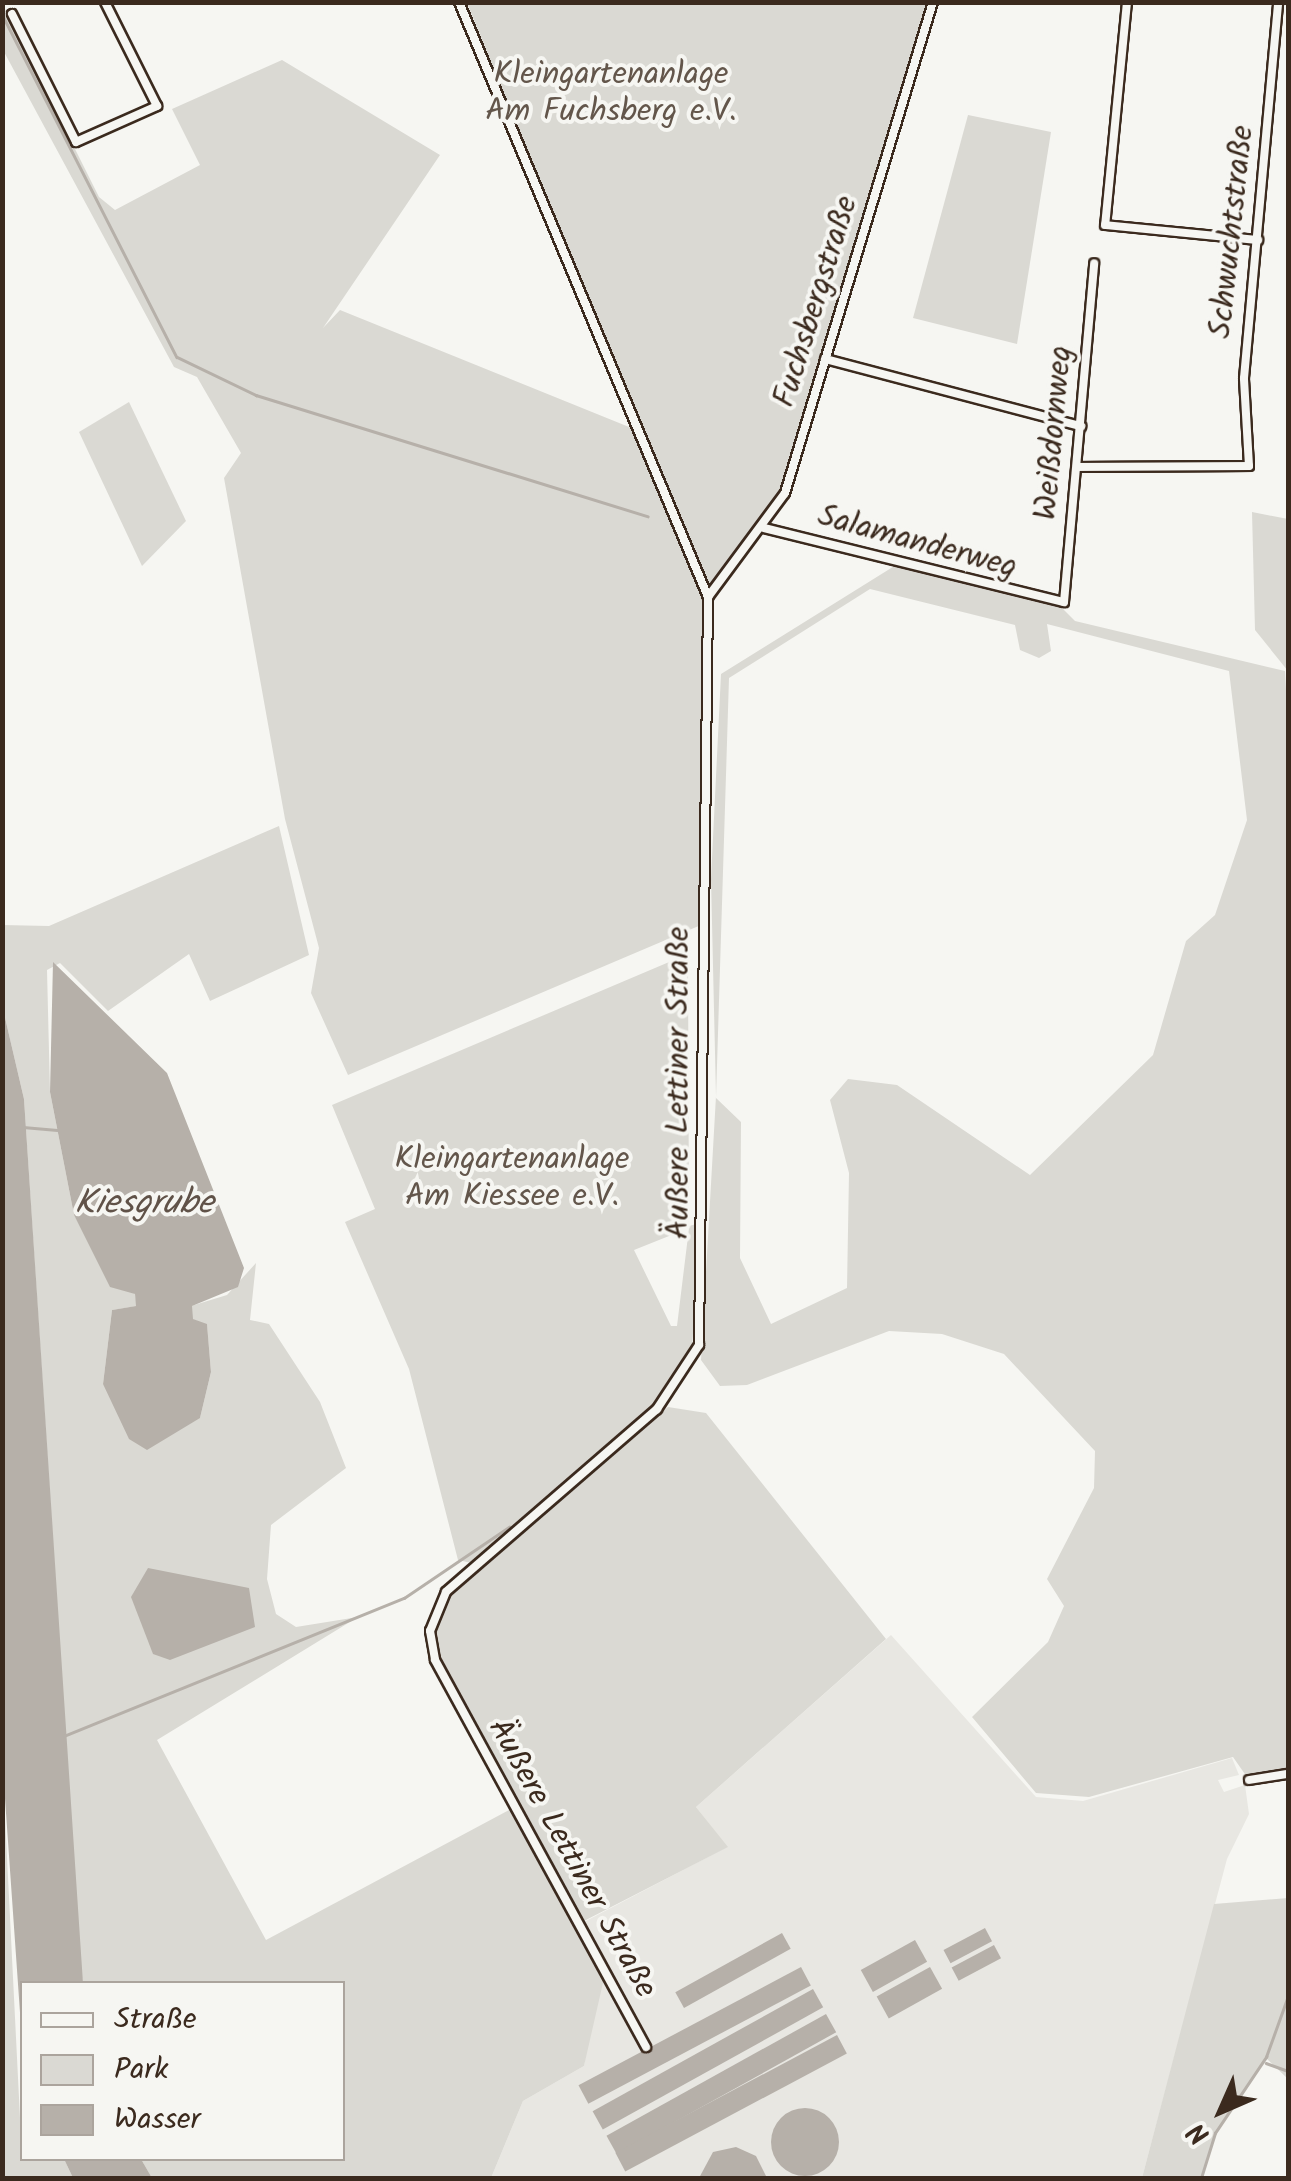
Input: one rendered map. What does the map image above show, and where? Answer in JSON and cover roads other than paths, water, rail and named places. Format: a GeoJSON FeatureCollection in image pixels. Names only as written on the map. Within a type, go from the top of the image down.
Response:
{"type":"FeatureCollection","features":[{"type":"Feature","properties":{"kind":"street"},"geometry":{"type":"LineString","coordinates":[[12,14],[76,142],[157,106],[105,2]]}},
{"type":"Feature","properties":{"kind":"street","name":"Äußere Lettiner Straße"},"geometry":{"type":"LineString","coordinates":[[460,2],[708,597],[701,1336],[657,1409],[446,1592],[430,1631],[434,1660],[646,2046]]}},
{"type":"Feature","properties":{"kind":"street","name":"Fuchsbergstraße"},"geometry":{"type":"LineString","coordinates":[[708,597],[764,528],[784,492],[933,2]]}},
{"type":"Feature","properties":{"kind":"street"},"geometry":{"type":"LineString","coordinates":[[1127,2],[1105,226],[1258,240]]}},
{"type":"Feature","properties":{"kind":"street","name":"Schwuchtstraße"},"geometry":{"type":"LineString","coordinates":[[1077,467],[1249,466],[1244,378],[1278,2]]}},
{"type":"Feature","properties":{"kind":"street","name":"Weißdornweg"},"geometry":{"type":"LineString","coordinates":[[1059,605],[1082,426],[1094,263]]}},
{"type":"Feature","properties":{"kind":"street"},"geometry":{"type":"LineString","coordinates":[[825,360],[1082,426]]}},
{"type":"Feature","properties":{"kind":"street","name":"Salamanderweg"},"geometry":{"type":"LineString","coordinates":[[764,528],[1059,605]]}},
{"type":"Feature","properties":{"kind":"street"},"geometry":{"type":"LineString","coordinates":[[1249,1780],[1288,1774]]}},
{"type":"Feature","properties":{"kind":"water","name":"Kiesgrube"},"geometry":{"type":"Polygon","coordinates":[[[53,962],[167,1073],[244,1268],[238,1287],[192,1306],[193,1319],[207,1324],[211,1372],[200,1418],[147,1450],[129,1439],[103,1384],[112,1310],[136,1306],[135,1294],[110,1287],[74,1215],[50,1092],[53,962]]]}},
{"type":"Feature","properties":{"kind":"water"},"geometry":{"type":"Polygon","coordinates":[[[3,1009],[24,1099],[83,1981],[20,1981],[20,2012],[2,1756],[3,1009]]]}},
{"type":"Feature","properties":{"kind":"water"},"geometry":{"type":"Polygon","coordinates":[[[148,1568],[249,1588],[255,1627],[170,1660],[153,1654],[131,1597],[148,1568]]]}},
{"type":"Feature","properties":{"kind":"water"},"geometry":{"type":"Polygon","coordinates":[[[985,1928],[992,1941],[951,1963],[944,1950],[985,1928]]]}},
{"type":"Feature","properties":{"kind":"water"},"geometry":{"type":"Polygon","coordinates":[[[782,1933],[791,1949],[684,2008],[675,1992],[782,1933]]]}},
{"type":"Feature","properties":{"kind":"water"},"geometry":{"type":"Polygon","coordinates":[[[915,1940],[927,1962],[873,1992],[861,1970],[915,1940]]]}},
{"type":"Feature","properties":{"kind":"water"},"geometry":{"type":"Polygon","coordinates":[[[994,1945],[1001,1958],[959,1981],[952,1968],[994,1945]]]}},
{"type":"Feature","properties":{"kind":"water"},"geometry":{"type":"Polygon","coordinates":[[[801,1967],[811,1986],[588,2104],[578,2085],[801,1967]]]}},
{"type":"Feature","properties":{"kind":"water"},"geometry":{"type":"Polygon","coordinates":[[[930,1967],[942,1989],[889,2018],[877,1997],[930,1967]]]}},
{"type":"Feature","properties":{"kind":"water"},"geometry":{"type":"Polygon","coordinates":[[[813,1989],[823,2007],[603,2130],[593,2111],[813,1989]]]}},
{"type":"Feature","properties":{"kind":"water"},"geometry":{"type":"Polygon","coordinates":[[[826,2014],[836,2032],[617,2154],[606,2136],[826,2014]]]}},
{"type":"Feature","properties":{"kind":"water"},"geometry":{"type":"Polygon","coordinates":[[[837,2035],[847,2054],[625,2171],[615,2153],[837,2035]]]}},
{"type":"Feature","properties":{"kind":"water"},"geometry":{"type":"Polygon","coordinates":[[[805,2108],[818,2110],[829,2118],[837,2129],[837,2155],[829,2166],[818,2174],[805,2176],[792,2174],[781,2166],[773,2155],[771,2142],[773,2129],[781,2118],[792,2110],[805,2108]]]}},
{"type":"Feature","properties":{"kind":"water"},"geometry":{"type":"Polygon","coordinates":[[[736,2147],[756,2156],[767,2178],[699,2178],[713,2152],[736,2147]]]}},
{"type":"Feature","properties":{"kind":"water"},"geometry":{"type":"Polygon","coordinates":[[[65,2161],[142,2161],[152,2178],[73,2178],[65,2161]]]}},
{"type":"Feature","properties":{"kind":"waterway"},"geometry":{"type":"LineString","coordinates":[[2,14],[177,357],[256,395],[648,516]]}},
{"type":"Feature","properties":{"kind":"waterway"},"geometry":{"type":"LineString","coordinates":[[23,1127],[57,1130]]}},
{"type":"Feature","properties":{"kind":"waterway"},"geometry":{"type":"LineString","coordinates":[[64,1736],[404,1598],[509,1527]]}},
{"type":"Feature","properties":{"kind":"waterway"},"geometry":{"type":"LineString","coordinates":[[1201,2178],[1215,2133],[1266,2057],[1288,1996]]}},
{"type":"Feature","properties":{"kind":"waterway"},"geometry":{"type":"LineString","coordinates":[[1266,2063],[1288,2071]]}},
{"type":"Feature","properties":{"kind":"park label","name":"Kleingartenanlage Am Fuchsberg e.V."},"geometry":{"type":"Point","coordinates":[611,94]}},
{"type":"Feature","properties":{"kind":"park label","name":"Kleingartenanlage Am Kiessee e.V."},"geometry":{"type":"Point","coordinates":[512,1180]}}]}
